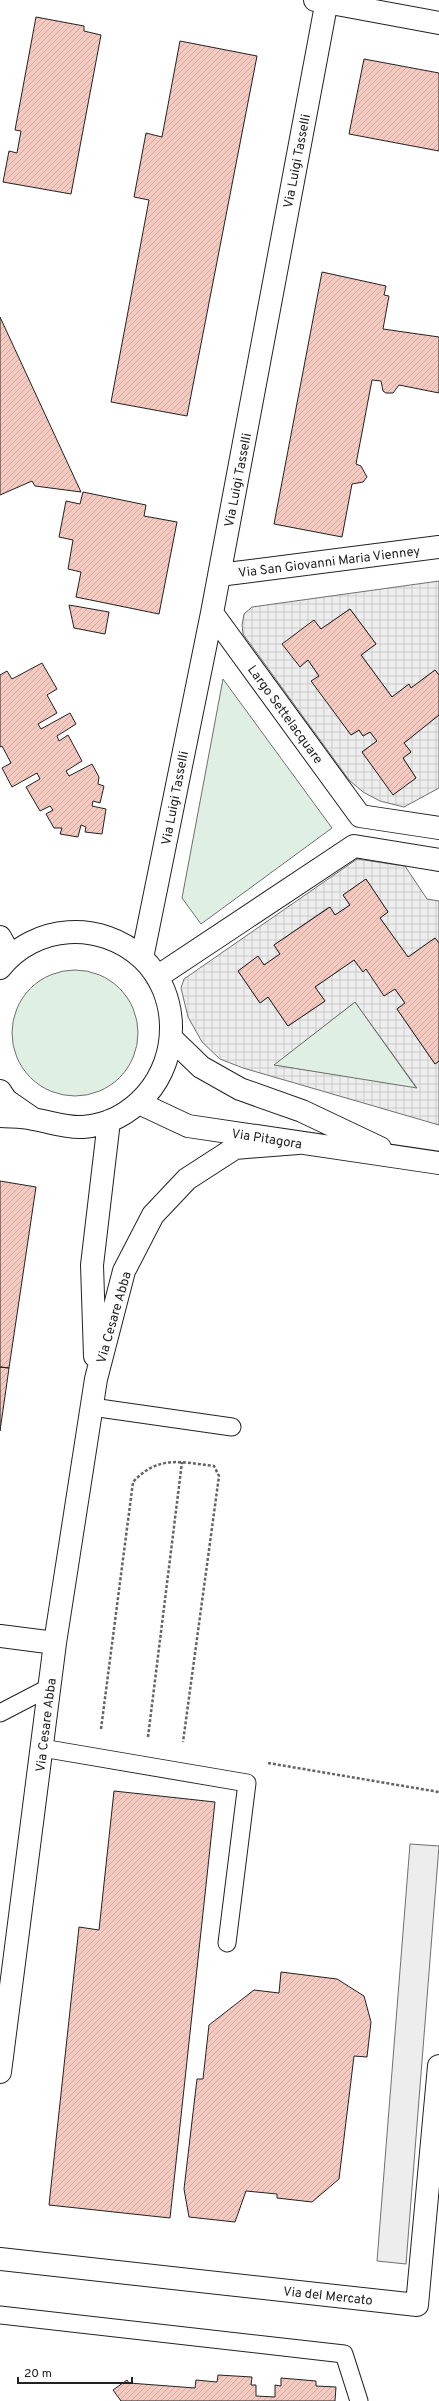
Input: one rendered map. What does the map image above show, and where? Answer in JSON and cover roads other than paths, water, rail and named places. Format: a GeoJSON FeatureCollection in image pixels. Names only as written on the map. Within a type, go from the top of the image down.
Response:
{"type":"FeatureCollection","features":[{"type":"Feature","properties":{"kind":"street"},"geometry":{"type":"LineString","coordinates":[[323,1],[439,23]]}},
{"type":"Feature","properties":{"kind":"street","name":"Via Luigi Tasselli"},"geometry":{"type":"LineString","coordinates":[[142,958],[212,613],[323,1]]}},
{"type":"Feature","properties":{"kind":"street","name":"Via San Giovanni Maria Vienney"},"geometry":{"type":"LineString","coordinates":[[219,575],[439,547]]}},
{"type":"Feature","properties":{"kind":"street","name":"Largo Settelacquare"},"geometry":{"type":"LineString","coordinates":[[212,613],[360,816]]}},
{"type":"Feature","properties":{"kind":"street"},"geometry":{"type":"LineString","coordinates":[[354,846],[360,816],[439,828]]}},
{"type":"Feature","properties":{"kind":"street"},"geometry":{"type":"LineString","coordinates":[[157,977],[354,846],[439,860]]}},
{"type":"Feature","properties":{"kind":"street"},"geometry":{"type":"LineString","coordinates":[[0,1116],[33,1118],[58,1126],[71,1127],[84,1127],[109,1121],[125,1113],[139,1102],[156,1084],[167,1063],[172,1039],[169,1007],[157,977],[142,958],[118,941],[91,932],[62,932],[34,940],[3,953]]}},
{"type":"Feature","properties":{"kind":"street","name":"Via Pitagora"},"geometry":{"type":"LineString","coordinates":[[172,1039],[201,1067],[240,1089],[302,1111],[399,1157]]}},
{"type":"Feature","properties":{"kind":"street"},"geometry":{"type":"LineString","coordinates":[[0,1091],[6,1100],[33,1118]]}},
{"type":"Feature","properties":{"kind":"street","name":"Via Pitagora"},"geometry":{"type":"LineString","coordinates":[[139,1102],[188,1126],[439,1163]]}},
{"type":"Feature","properties":{"kind":"street","name":"Via Cesare Abba"},"geometry":{"type":"LineString","coordinates":[[96,1379],[92,1265],[109,1121]]}},
{"type":"Feature","properties":{"kind":"street","name":"Via Cesare Abba"},"geometry":{"type":"LineString","coordinates":[[0,2072],[56,1643],[96,1379],[124,1271],[153,1215],[187,1179],[235,1148],[298,1143]]}},
{"type":"Feature","properties":{"kind":"street"},"geometry":{"type":"LineString","coordinates":[[0,1636],[56,1643]]}},
{"type":"Feature","properties":{"kind":"street","name":"Via del Mercato"},"geometry":{"type":"LineString","coordinates":[[0,2259],[417,2305],[439,2066]]}},
{"type":"Feature","properties":{"kind":"lane"},"geometry":{"type":"LineString","coordinates":[[92,1407],[232,1427]]}},
{"type":"Feature","properties":{"kind":"lane"},"geometry":{"type":"LineString","coordinates":[[0,1714],[50,1687]]}},
{"type":"Feature","properties":{"kind":"lane"},"geometry":{"type":"LineString","coordinates":[[42,1748],[247,1783],[227,1943]]}},
{"type":"Feature","properties":{"kind":"lane"},"geometry":{"type":"LineString","coordinates":[[0,2315],[344,2354],[359,2401]]}}]}
